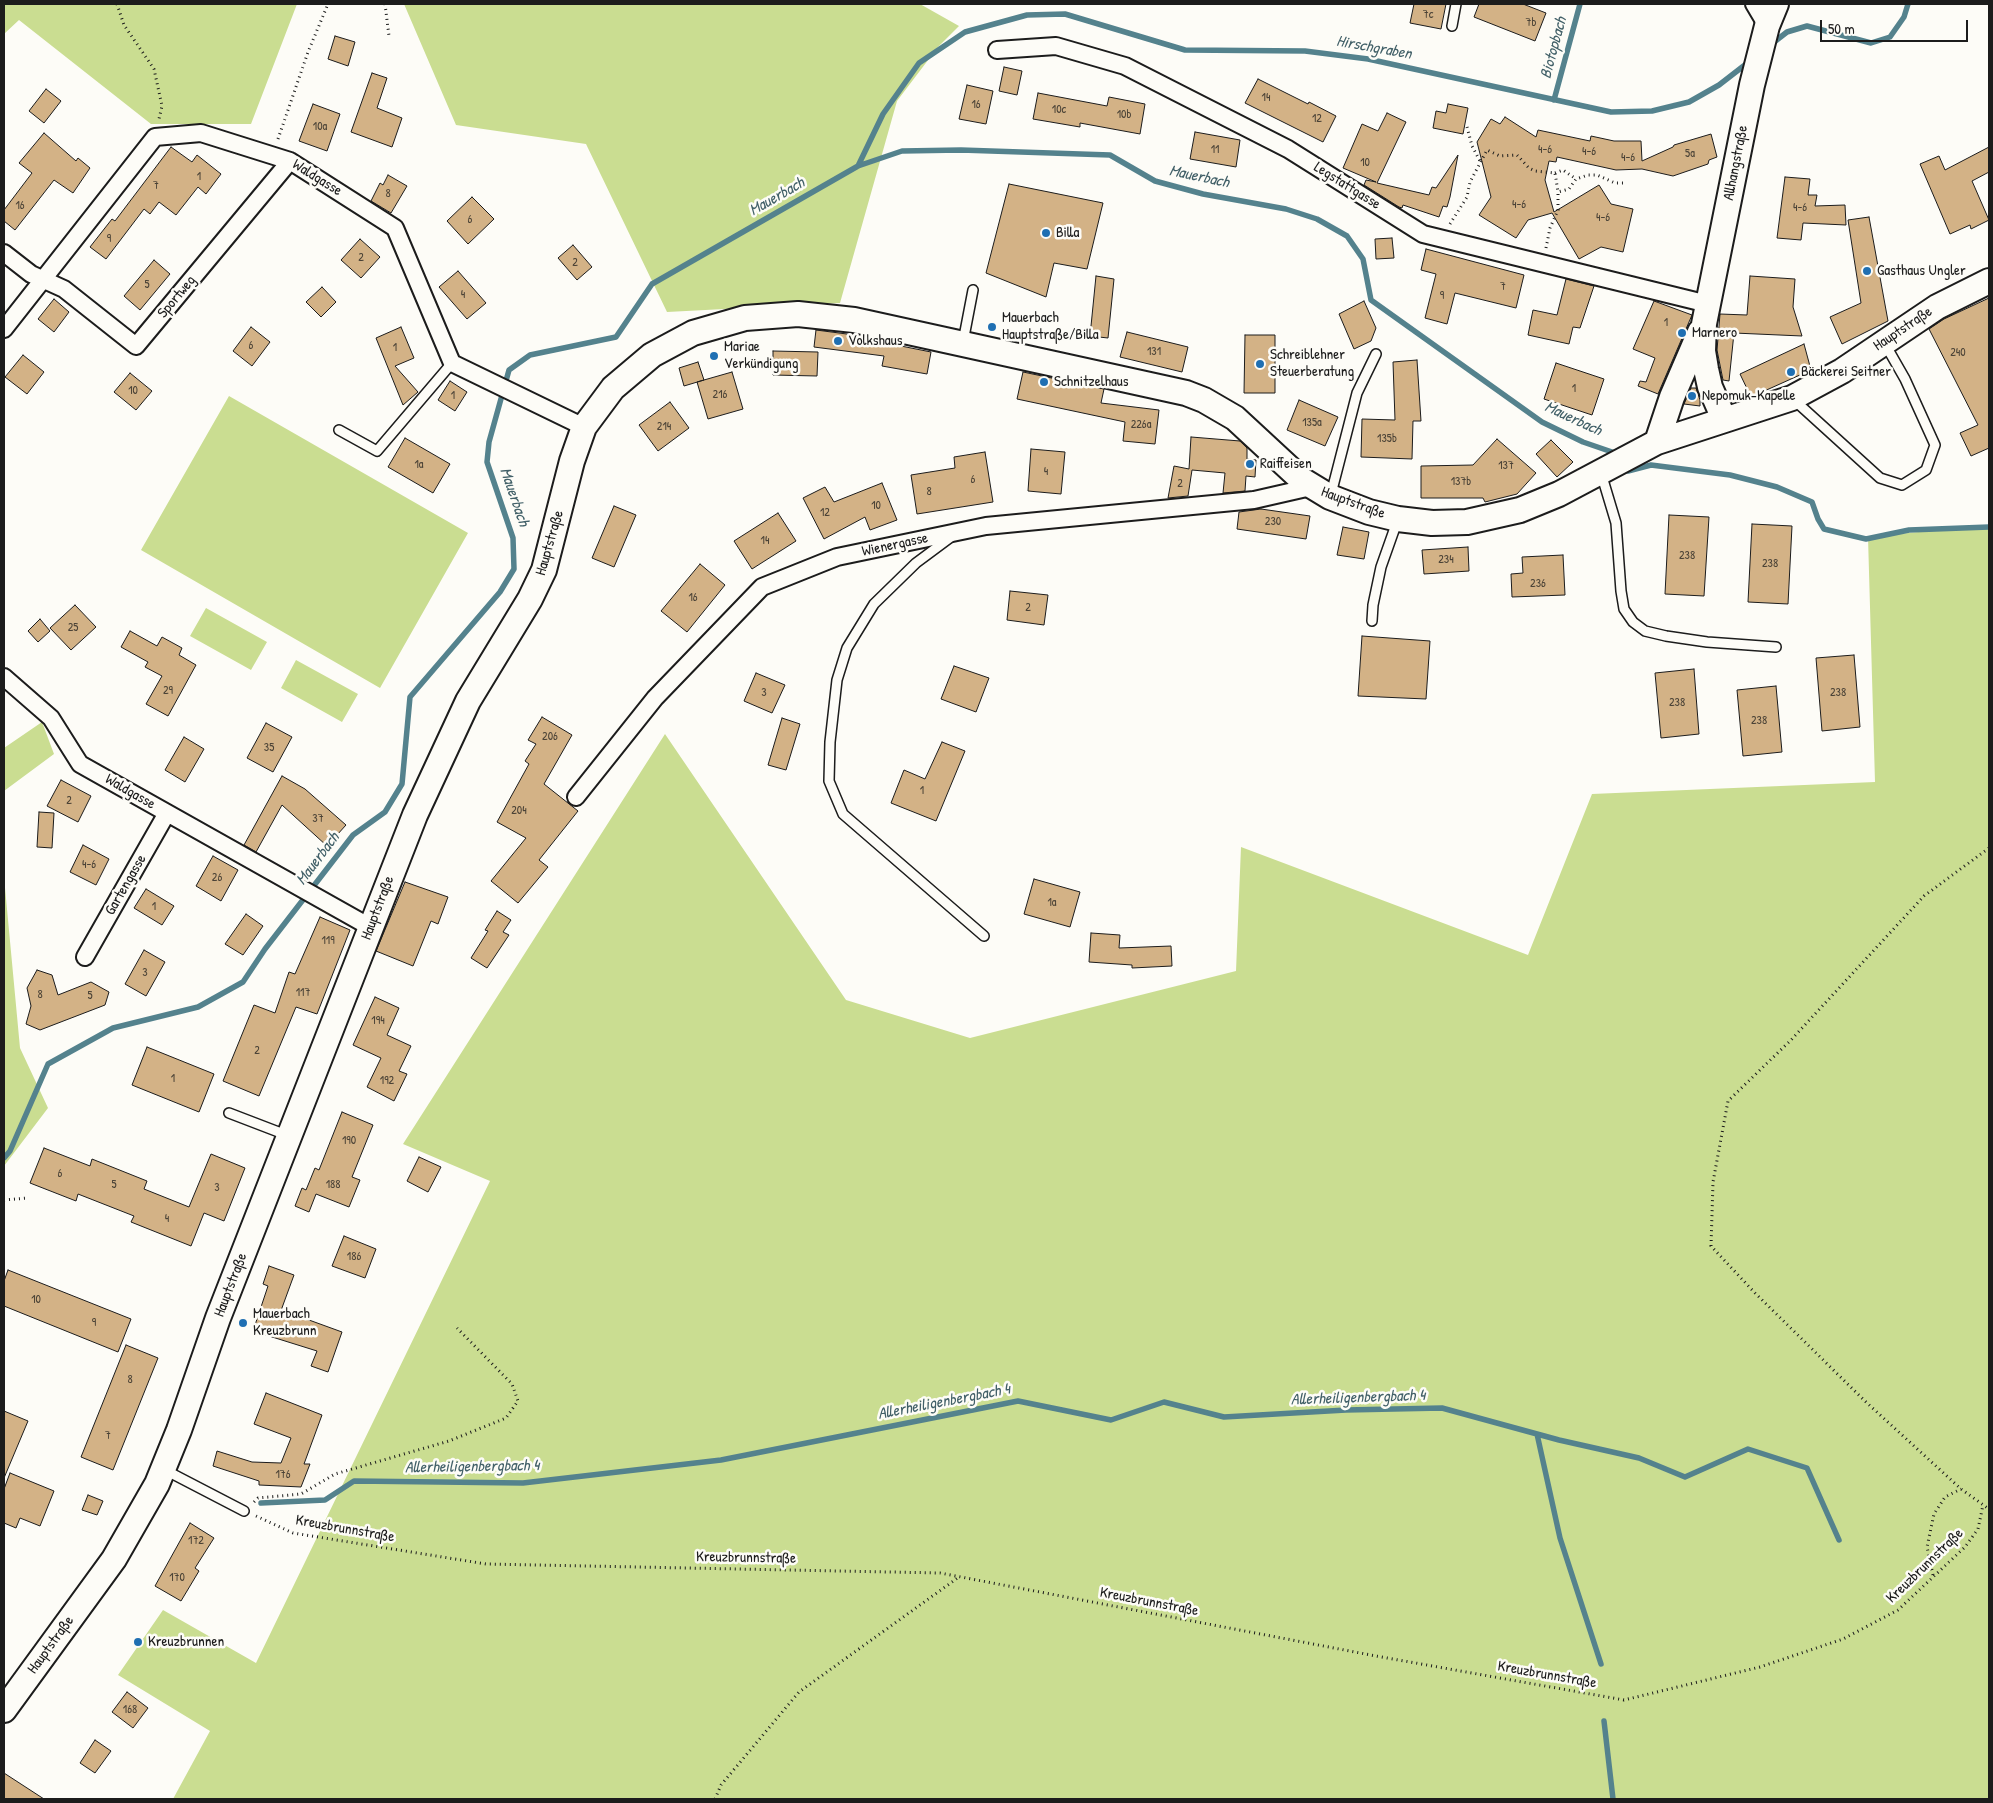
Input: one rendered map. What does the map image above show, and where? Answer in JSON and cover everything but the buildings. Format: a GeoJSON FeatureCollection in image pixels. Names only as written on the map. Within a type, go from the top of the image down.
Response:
{"type":"FeatureCollection","features":[{"type":"Feature","properties":{"kind":"main road","name":"Allhangstraße"},"geometry":{"type":"LineString","coordinates":[[1724,419],[1710,386],[1706,369],[1703,351],[1706,314],[1752,85],[1765,32],[1776,4]]}},
{"type":"Feature","properties":{"kind":"main road","name":"Hauptstraße"},"geometry":{"type":"LineString","coordinates":[[4,1710],[114,1559],[150,1498],[164,1469],[218,1318],[415,815],[450,736],[544,570],[572,461],[584,427],[613,388],[646,359],[664,347],[693,333],[733,321],[783,315],[829,316],[963,343],[1167,388],[1204,400],[1235,418],[1252,431],[1320,492],[1369,512],[1398,519],[1432,523],[1493,518],[1540,502],[1657,442],[1792,398],[1842,372],[1883,342],[1937,307],[1989,281]]}},
{"type":"Feature","properties":{"kind":"main road","name":"Allhangstraße"},"geometry":{"type":"LineString","coordinates":[[1657,442],[1672,397],[1706,314]]}},
{"type":"Feature","properties":{"kind":"street"},"geometry":{"type":"LineString","coordinates":[[1754,4],[1765,32]]}},
{"type":"Feature","properties":{"kind":"street","name":"Legstattgasse"},"geometry":{"type":"LineString","coordinates":[[997,50],[1056,46],[1125,66],[1288,149],[1423,234],[1543,264],[1706,314]]}},
{"type":"Feature","properties":{"kind":"street","name":"Waldgasse"},"geometry":{"type":"LineString","coordinates":[[155,137],[201,133],[290,161],[394,228],[452,363]]}},
{"type":"Feature","properties":{"kind":"street"},"geometry":{"type":"LineString","coordinates":[[4,329],[155,137]]}},
{"type":"Feature","properties":{"kind":"street","name":"Sportweg"},"geometry":{"type":"LineString","coordinates":[[44,280],[64,289],[136,346],[290,161]]}},
{"type":"Feature","properties":{"kind":"street"},"geometry":{"type":"LineString","coordinates":[[4,253],[44,280]]}},
{"type":"Feature","properties":{"kind":"street"},"geometry":{"type":"LineString","coordinates":[[452,363],[584,427]]}},
{"type":"Feature","properties":{"kind":"street","name":"Wienergasse"},"geometry":{"type":"LineString","coordinates":[[576,797],[655,698],[762,587],[837,557],[986,526],[1320,492]]}},
{"type":"Feature","properties":{"kind":"street","name":"Waldgasse"},"geometry":{"type":"LineString","coordinates":[[4,677],[51,718],[80,764],[370,927]]}},
{"type":"Feature","properties":{"kind":"street","name":"Gartengasse"},"geometry":{"type":"LineString","coordinates":[[85,957],[167,813]]}},
{"type":"Feature","properties":{"kind":"lane"},"geometry":{"type":"LineString","coordinates":[[1452,26],[1456,4]]}},
{"type":"Feature","properties":{"kind":"lane"},"geometry":{"type":"LineString","coordinates":[[963,343],[973,290]]}},
{"type":"Feature","properties":{"kind":"lane"},"geometry":{"type":"LineString","coordinates":[[1792,398],[1880,478],[1902,485],[1926,470],[1934,445],[1905,379],[1883,342]]}},
{"type":"Feature","properties":{"kind":"lane"},"geometry":{"type":"LineString","coordinates":[[1320,492],[1357,393],[1376,354]]}},
{"type":"Feature","properties":{"kind":"lane"},"geometry":{"type":"LineString","coordinates":[[339,430],[377,451],[452,363]]}},
{"type":"Feature","properties":{"kind":"lane"},"geometry":{"type":"LineString","coordinates":[[1600,472],[1616,523],[1624,610],[1633,622],[1645,631],[1666,636],[1707,642],[1776,647]]}},
{"type":"Feature","properties":{"kind":"lane"},"geometry":{"type":"LineString","coordinates":[[1372,621],[1373,605],[1381,567],[1398,519]]}},
{"type":"Feature","properties":{"kind":"lane"},"geometry":{"type":"LineString","coordinates":[[958,532],[916,563],[874,604],[848,648],[837,680],[830,742],[829,781],[843,814],[984,936]]}},
{"type":"Feature","properties":{"kind":"lane"},"geometry":{"type":"LineString","coordinates":[[229,1113],[289,1136]]}},
{"type":"Feature","properties":{"kind":"lane"},"geometry":{"type":"LineString","coordinates":[[164,1469],[244,1511]]}},
{"type":"Feature","properties":{"kind":"path"},"geometry":{"type":"LineString","coordinates":[[117,4],[124,25],[154,69],[162,106],[155,137]]}},
{"type":"Feature","properties":{"kind":"path"},"geometry":{"type":"LineString","coordinates":[[272,155],[308,52],[328,4]]}},
{"type":"Feature","properties":{"kind":"path"},"geometry":{"type":"LineString","coordinates":[[384,4],[389,36]]}},
{"type":"Feature","properties":{"kind":"path"},"geometry":{"type":"LineString","coordinates":[[1467,127],[1472,146],[1480,161]]}},
{"type":"Feature","properties":{"kind":"path"},"geometry":{"type":"LineString","coordinates":[[1442,239],[1467,197],[1470,182],[1487,150],[1500,156],[1517,155],[1529,168],[1535,171],[1555,173],[1563,170],[1576,179]]}},
{"type":"Feature","properties":{"kind":"path"},"geometry":{"type":"LineString","coordinates":[[1543,264],[1550,228],[1558,210],[1555,173]]}},
{"type":"Feature","properties":{"kind":"path"},"geometry":{"type":"LineString","coordinates":[[1558,192],[1568,189],[1576,179],[1593,174],[1615,183],[1626,183]]}},
{"type":"Feature","properties":{"kind":"path"},"geometry":{"type":"LineString","coordinates":[[1989,848],[1924,896],[1791,1040],[1728,1101],[1713,1182],[1712,1246],[1755,1293],[1866,1403],[1961,1488],[1989,1509]]}},
{"type":"Feature","properties":{"kind":"path"},"geometry":{"type":"LineString","coordinates":[[4,1200],[28,1198]]}},
{"type":"Feature","properties":{"kind":"path"},"geometry":{"type":"LineString","coordinates":[[244,1511],[258,1498],[301,1494],[335,1474],[449,1441],[506,1418],[518,1401],[512,1384],[458,1328]]}},
{"type":"Feature","properties":{"kind":"path"},"geometry":{"type":"LineString","coordinates":[[1933,1576],[1927,1547],[1934,1514],[1945,1497],[1961,1488]]}},
{"type":"Feature","properties":{"kind":"path","name":"Kreuzbrunnstraße"},"geometry":{"type":"LineString","coordinates":[[244,1511],[293,1533],[486,1564],[940,1573],[1376,1656],[1624,1700],[1760,1667],[1844,1639],[1898,1610],[1965,1548],[1978,1529],[1983,1505]]}},
{"type":"Feature","properties":{"kind":"path"},"geometry":{"type":"LineString","coordinates":[[715,1799],[721,1785],[799,1692],[960,1577]]}},
{"type":"Feature","properties":{"kind":"green space"},"geometry":{"type":"Polygon","coordinates":[[[4,4],[297,4],[251,124],[151,124],[19,20],[4,34],[4,4]]]}},
{"type":"Feature","properties":{"kind":"green space"},"geometry":{"type":"Polygon","coordinates":[[[404,4],[920,4],[959,26],[938,47],[897,101],[840,303],[667,312],[586,144],[456,125],[404,4]]]}},
{"type":"Feature","properties":{"kind":"green space"},"geometry":{"type":"Polygon","coordinates":[[[229,396],[468,533],[380,688],[141,550],[229,396]]]}},
{"type":"Feature","properties":{"kind":"green space"},"geometry":{"type":"Polygon","coordinates":[[[1989,525],[1989,1799],[173,1799],[210,1731],[118,1675],[163,1610],[256,1663],[490,1181],[403,1144],[665,734],[846,1000],[970,1038],[1236,971],[1241,847],[1528,955],[1592,794],[1875,782],[1868,537],[1989,525]]]}},
{"type":"Feature","properties":{"kind":"green space"},"geometry":{"type":"Polygon","coordinates":[[[206,608],[267,642],[251,670],[190,636],[206,608]]]}},
{"type":"Feature","properties":{"kind":"green space"},"geometry":{"type":"Polygon","coordinates":[[[296,660],[358,694],[342,722],[281,688],[296,660]]]}},
{"type":"Feature","properties":{"kind":"green space"},"geometry":{"type":"Polygon","coordinates":[[[42,722],[54,754],[4,791],[4,748],[42,722]]]}},
{"type":"Feature","properties":{"kind":"green space"},"geometry":{"type":"Polygon","coordinates":[[[4,877],[20,1048],[48,1108],[4,1166],[4,877]]]}},
{"type":"Feature","properties":{"kind":"waterway","name":"Biotopbach"},"geometry":{"type":"LineString","coordinates":[[1554,100],[1580,4]]}},
{"type":"Feature","properties":{"kind":"waterway","name":"Hirschgraben"},"geometry":{"type":"LineString","coordinates":[[1769,46],[1787,32],[1807,26],[1871,43],[1890,37],[1904,17],[1908,4]]}},
{"type":"Feature","properties":{"kind":"waterway","name":"Hirschgraben"},"geometry":{"type":"LineString","coordinates":[[858,166],[883,114],[919,63],[965,32],[1027,15],[1065,14],[1185,50],[1305,51],[1368,59],[1611,112],[1652,111],[1689,102],[1719,85],[1750,61]]}},
{"type":"Feature","properties":{"kind":"waterway","name":"Mauerbach"},"geometry":{"type":"LineString","coordinates":[[4,1158],[10,1151],[48,1064],[113,1028],[198,1007],[243,982],[265,949],[353,835],[385,812],[402,784],[410,697],[500,592],[514,569],[513,538],[487,462],[489,442],[509,370],[530,355],[616,337],[652,284],[858,166],[902,151],[961,150],[1110,155],[1155,181],[1203,194],[1286,209],[1317,219],[1347,236],[1363,259],[1371,300],[1542,422],[1583,442],[1615,453],[1617,456]]}},
{"type":"Feature","properties":{"kind":"waterway","name":"Mauerbach"},"geometry":{"type":"LineString","coordinates":[[1624,466],[1628,471],[1651,465],[1730,475],[1777,487],[1812,502],[1824,529],[1866,539],[1909,530],[1989,527]]}},
{"type":"Feature","properties":{"kind":"waterway","name":"Allerheiligenbergbach 4"},"geometry":{"type":"LineString","coordinates":[[261,1503],[325,1500],[354,1481],[523,1483],[721,1460],[1018,1401],[1111,1420],[1164,1402],[1224,1417],[1346,1410],[1442,1408],[1559,1440],[1639,1458],[1685,1477],[1748,1449],[1807,1468],[1839,1540]]}},
{"type":"Feature","properties":{"kind":"waterway"},"geometry":{"type":"LineString","coordinates":[[1537,1434],[1560,1538],[1601,1664]]}},
{"type":"Feature","properties":{"kind":"waterway"},"geometry":{"type":"LineString","coordinates":[[1604,1721],[1613,1799]]}},
{"type":"Feature","properties":{"kind":"place","name":"Billa"},"geometry":{"type":"Point","coordinates":[1046,233]}},
{"type":"Feature","properties":{"kind":"place","name":"Gasthaus Ungler"},"geometry":{"type":"Point","coordinates":[1867,271]}},
{"type":"Feature","properties":{"kind":"place","name":"Mauerbach Hauptstraße/Billa"},"geometry":{"type":"Point","coordinates":[992,327]}},
{"type":"Feature","properties":{"kind":"place","name":"Marnero"},"geometry":{"type":"Point","coordinates":[1682,333]}},
{"type":"Feature","properties":{"kind":"place","name":"Volkshaus"},"geometry":{"type":"Point","coordinates":[838,341]}},
{"type":"Feature","properties":{"kind":"place","name":"Mariae Verkündigung"},"geometry":{"type":"Point","coordinates":[714,356]}},
{"type":"Feature","properties":{"kind":"place","name":"Schreiblehner Steuerberatung"},"geometry":{"type":"Point","coordinates":[1260,364]}},
{"type":"Feature","properties":{"kind":"place","name":"Bäckerei Seitner"},"geometry":{"type":"Point","coordinates":[1791,372]}},
{"type":"Feature","properties":{"kind":"place","name":"Schnitzelhaus"},"geometry":{"type":"Point","coordinates":[1044,382]}},
{"type":"Feature","properties":{"kind":"place","name":"Nepomuk-Kapelle"},"geometry":{"type":"Point","coordinates":[1692,396]}},
{"type":"Feature","properties":{"kind":"place","name":"Raiffeisen"},"geometry":{"type":"Point","coordinates":[1250,464]}},
{"type":"Feature","properties":{"kind":"place","name":"Mauerbach Kreuzbrunn"},"geometry":{"type":"Point","coordinates":[243,1323]}},
{"type":"Feature","properties":{"kind":"place","name":"Kreuzbrunnen"},"geometry":{"type":"Point","coordinates":[138,1642]}}]}
